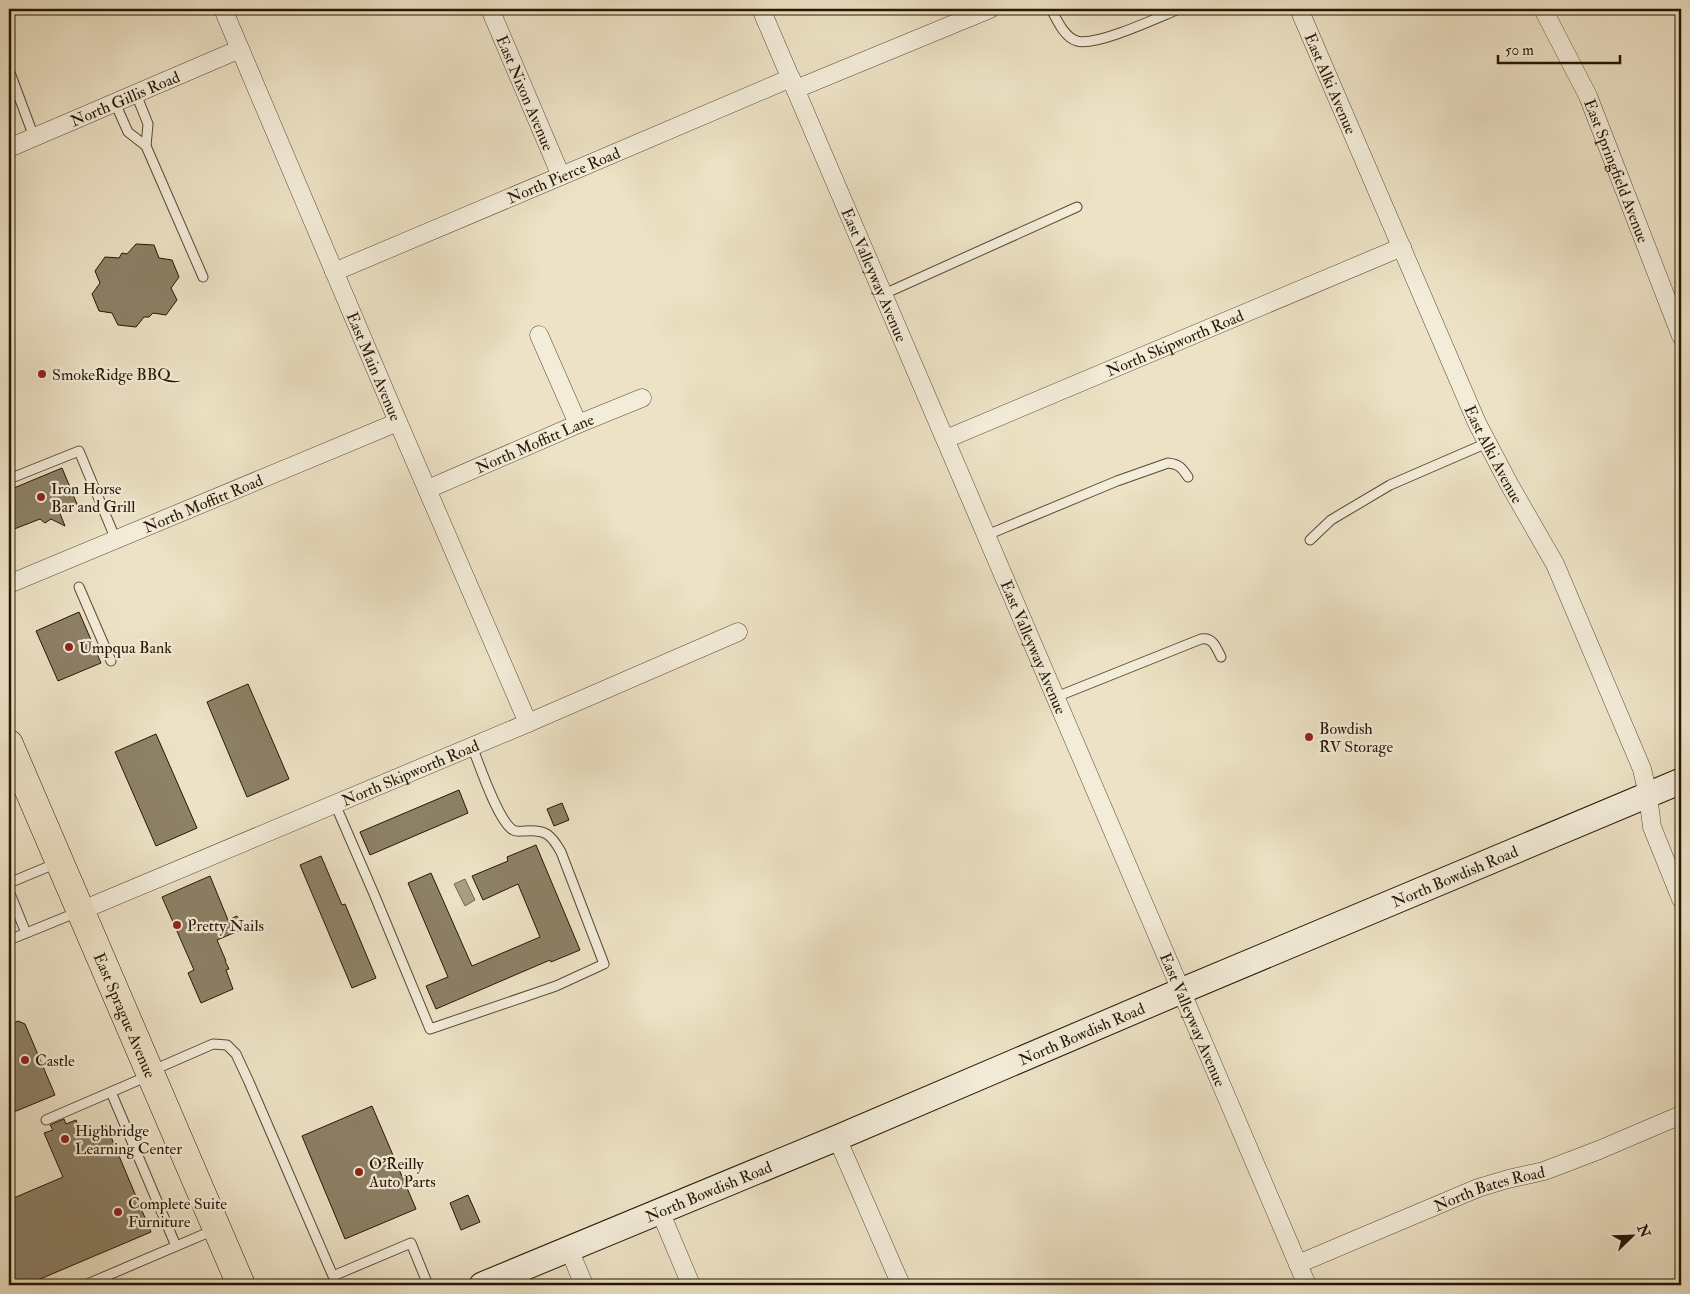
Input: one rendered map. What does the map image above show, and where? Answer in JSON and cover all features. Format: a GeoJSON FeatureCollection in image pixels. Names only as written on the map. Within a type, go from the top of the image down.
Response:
{"type":"FeatureCollection","features":[{"type":"Feature","properties":{"kind":"main road","name":"East Sprague Avenue"},"geometry":{"type":"LineString","coordinates":[[9,744],[241,1285]]}},
{"type":"Feature","properties":{"kind":"street","name":"East Main Avenue"},"geometry":{"type":"LineString","coordinates":[[223,9],[528,723]]}},
{"type":"Feature","properties":{"kind":"street","name":"East Nixon Avenue"},"geometry":{"type":"LineString","coordinates":[[490,9],[561,176]]}},
{"type":"Feature","properties":{"kind":"street","name":"East Valleyway Avenue"},"geometry":{"type":"LineString","coordinates":[[761,9],[1307,1285]]}},
{"type":"Feature","properties":{"kind":"street","name":"North Pierce Road"},"geometry":{"type":"LineString","coordinates":[[334,272],[561,176],[793,84],[990,9]]}},
{"type":"Feature","properties":{"kind":"street","name":"East Alki Avenue"},"geometry":{"type":"LineString","coordinates":[[1299,9],[1476,423],[1556,564],[1642,769],[1652,827],[1681,900]]}},
{"type":"Feature","properties":{"kind":"street","name":"East Springfield Avenue"},"geometry":{"type":"LineString","coordinates":[[1543,9],[1588,96],[1681,336]]}},
{"type":"Feature","properties":{"kind":"street","name":"North Gillis Road"},"geometry":{"type":"LineString","coordinates":[[9,148],[240,49]]}},
{"type":"Feature","properties":{"kind":"street","name":"North Skipworth Road"},"geometry":{"type":"LineString","coordinates":[[946,439],[1402,247]]}},
{"type":"Feature","properties":{"kind":"street"},"geometry":{"type":"LineString","coordinates":[[539,335],[578,424]]}},
{"type":"Feature","properties":{"kind":"street","name":"North Moffitt Lane"},"geometry":{"type":"LineString","coordinates":[[428,489],[642,398]]}},
{"type":"Feature","properties":{"kind":"street","name":"North Moffitt Road"},"geometry":{"type":"LineString","coordinates":[[9,584],[398,422]]}},
{"type":"Feature","properties":{"kind":"street","name":"North Skipworth Road"},"geometry":{"type":"LineString","coordinates":[[80,911],[528,723],[738,632]]}},
{"type":"Feature","properties":{"kind":"street","name":"North Bowdish Road"},"geometry":{"type":"LineString","coordinates":[[482,1285],[837,1138],[1681,781]]}},
{"type":"Feature","properties":{"kind":"street","name":"North Bates Road"},"geometry":{"type":"LineString","coordinates":[[1298,1264],[1478,1188],[1544,1171],[1681,1115]]}},
{"type":"Feature","properties":{"kind":"street"},"geometry":{"type":"LineString","coordinates":[[837,1138],[901,1285]]}},
{"type":"Feature","properties":{"kind":"street"},"geometry":{"type":"LineString","coordinates":[[660,1211],[691,1285]]}},
{"type":"Feature","properties":{"kind":"street"},"geometry":{"type":"LineString","coordinates":[[569,1249],[584,1285]]}},
{"type":"Feature","properties":{"kind":"lane"},"geometry":{"type":"LineString","coordinates":[[1051,9],[1063,31],[1076,41],[1087,42],[1103,38],[1179,9]]}},
{"type":"Feature","properties":{"kind":"lane"},"geometry":{"type":"LineString","coordinates":[[9,70],[34,137]]}},
{"type":"Feature","properties":{"kind":"lane"},"geometry":{"type":"LineString","coordinates":[[136,94],[148,124],[146,146]]}},
{"type":"Feature","properties":{"kind":"lane"},"geometry":{"type":"LineString","coordinates":[[115,102],[128,132],[146,146],[204,277]]}},
{"type":"Feature","properties":{"kind":"lane"},"geometry":{"type":"LineString","coordinates":[[884,294],[1077,207]]}},
{"type":"Feature","properties":{"kind":"lane"},"geometry":{"type":"LineString","coordinates":[[1310,540],[1331,520],[1390,485],[1487,443]]}},
{"type":"Feature","properties":{"kind":"lane"},"geometry":{"type":"LineString","coordinates":[[9,479],[79,451],[116,540]]}},
{"type":"Feature","properties":{"kind":"lane"},"geometry":{"type":"LineString","coordinates":[[987,535],[1117,481],[1168,463],[1180,466],[1188,477]]}},
{"type":"Feature","properties":{"kind":"lane"},"geometry":{"type":"LineString","coordinates":[[80,587],[111,661]]}},
{"type":"Feature","properties":{"kind":"lane"},"geometry":{"type":"LineString","coordinates":[[1056,697],[1205,638],[1214,642],[1221,656]]}},
{"type":"Feature","properties":{"kind":"lane"},"geometry":{"type":"LineString","coordinates":[[335,804],[430,1029],[556,986],[604,964],[561,852],[554,840],[544,832],[515,832],[508,826],[495,802],[472,746]]}},
{"type":"Feature","properties":{"kind":"lane"},"geometry":{"type":"LineString","coordinates":[[9,883],[59,862]]}},
{"type":"Feature","properties":{"kind":"lane"},"geometry":{"type":"LineString","coordinates":[[9,891],[26,933]]}},
{"type":"Feature","properties":{"kind":"lane"},"geometry":{"type":"LineString","coordinates":[[9,940],[80,911]]}},
{"type":"Feature","properties":{"kind":"lane"},"geometry":{"type":"LineString","coordinates":[[46,1120],[213,1044],[227,1045],[236,1054],[249,1082],[333,1276],[411,1243],[428,1285]]}},
{"type":"Feature","properties":{"kind":"lane"},"geometry":{"type":"LineString","coordinates":[[111,1092],[176,1246]]}},
{"type":"Feature","properties":{"kind":"lane"},"geometry":{"type":"LineString","coordinates":[[85,1285],[217,1229]]}},
{"type":"Feature","properties":{"kind":"shaded area"},"geometry":{"type":"Polygon","coordinates":[[[465,879],[475,900],[465,906],[454,884],[465,879]]]}},
{"type":"Feature","properties":{"kind":"building"},"geometry":{"type":"Polygon","coordinates":[[[136,244],[154,245],[159,258],[172,260],[179,277],[171,288],[177,300],[166,315],[153,313],[149,317],[144,317],[136,327],[118,325],[112,313],[99,311],[92,294],[100,283],[95,271],[105,257],[119,258],[122,253],[127,254],[136,244]]]}},
{"type":"Feature","properties":{"kind":"building","name":"Iron Horse Bar and Grill"},"geometry":{"type":"Polygon","coordinates":[[[62,468],[77,504],[59,511],[65,526],[51,519],[45,523],[40,519],[9,531],[9,490],[62,468]]]}},
{"type":"Feature","properties":{"kind":"building","name":"Umpqua Bank"},"geometry":{"type":"Polygon","coordinates":[[[79,612],[101,663],[58,681],[36,631],[79,612]]]}},
{"type":"Feature","properties":{"kind":"building"},"geometry":{"type":"Polygon","coordinates":[[[248,684],[289,779],[247,797],[207,702],[248,684]]]}},
{"type":"Feature","properties":{"kind":"building"},"geometry":{"type":"Polygon","coordinates":[[[156,734],[197,828],[156,846],[115,752],[156,734]]]}},
{"type":"Feature","properties":{"kind":"building"},"geometry":{"type":"Polygon","coordinates":[[[459,790],[468,813],[370,855],[360,832],[459,790]]]}},
{"type":"Feature","properties":{"kind":"building"},"geometry":{"type":"Polygon","coordinates":[[[562,803],[569,820],[554,826],[547,809],[562,803]]]}},
{"type":"Feature","properties":{"kind":"building"},"geometry":{"type":"Polygon","coordinates":[[[536,845],[580,950],[551,962],[550,960],[436,1009],[426,986],[448,977],[408,883],[431,873],[472,966],[540,937],[518,884],[483,900],[472,876],[508,861],[507,857],[536,845]]]}},
{"type":"Feature","properties":{"kind":"building"},"geometry":{"type":"Polygon","coordinates":[[[321,856],[342,905],[345,904],[376,978],[352,988],[300,865],[321,856]]]}},
{"type":"Feature","properties":{"kind":"building"},"geometry":{"type":"Polygon","coordinates":[[[210,876],[228,920],[237,916],[243,929],[217,940],[229,969],[226,970],[233,989],[201,1003],[188,973],[194,970],[162,897],[210,876]]]}},
{"type":"Feature","properties":{"kind":"building","name":"Castle"},"geometry":{"type":"Polygon","coordinates":[[[18,1021],[25,1024],[55,1095],[9,1114],[9,1025],[18,1021]]]}},
{"type":"Feature","properties":{"kind":"building","name":"O'Reilly Auto Parts"},"geometry":{"type":"Polygon","coordinates":[[[372,1106],[416,1209],[345,1239],[302,1136],[372,1106]]]}},
{"type":"Feature","properties":{"kind":"building"},"geometry":{"type":"Polygon","coordinates":[[[64,1119],[66,1124],[76,1120],[82,1135],[106,1125],[151,1232],[26,1285],[9,1285],[9,1200],[63,1177],[44,1133],[53,1130],[50,1125],[64,1119]]]}},
{"type":"Feature","properties":{"kind":"building"},"geometry":{"type":"Polygon","coordinates":[[[468,1195],[480,1222],[461,1230],[450,1203],[468,1195]]]}},
{"type":"Feature","properties":{"kind":"place","name":"SmokeRidge BBQ"},"geometry":{"type":"Point","coordinates":[42,374]}},
{"type":"Feature","properties":{"kind":"place","name":"Iron Horse Bar and Grill"},"geometry":{"type":"Point","coordinates":[41,497]}},
{"type":"Feature","properties":{"kind":"place","name":"Umpqua Bank"},"geometry":{"type":"Point","coordinates":[69,647]}},
{"type":"Feature","properties":{"kind":"place","name":"Bowdish RV Storage"},"geometry":{"type":"Point","coordinates":[1309,737]}},
{"type":"Feature","properties":{"kind":"place","name":"Pretty Nails"},"geometry":{"type":"Point","coordinates":[177,925]}},
{"type":"Feature","properties":{"kind":"place","name":"Castle"},"geometry":{"type":"Point","coordinates":[25,1060]}},
{"type":"Feature","properties":{"kind":"place","name":"Highbridge Learning Center"},"geometry":{"type":"Point","coordinates":[65,1139]}},
{"type":"Feature","properties":{"kind":"place","name":"O'Reilly Auto Parts"},"geometry":{"type":"Point","coordinates":[359,1172]}},
{"type":"Feature","properties":{"kind":"place","name":"Complete Suite Furniture"},"geometry":{"type":"Point","coordinates":[118,1212]}}]}
